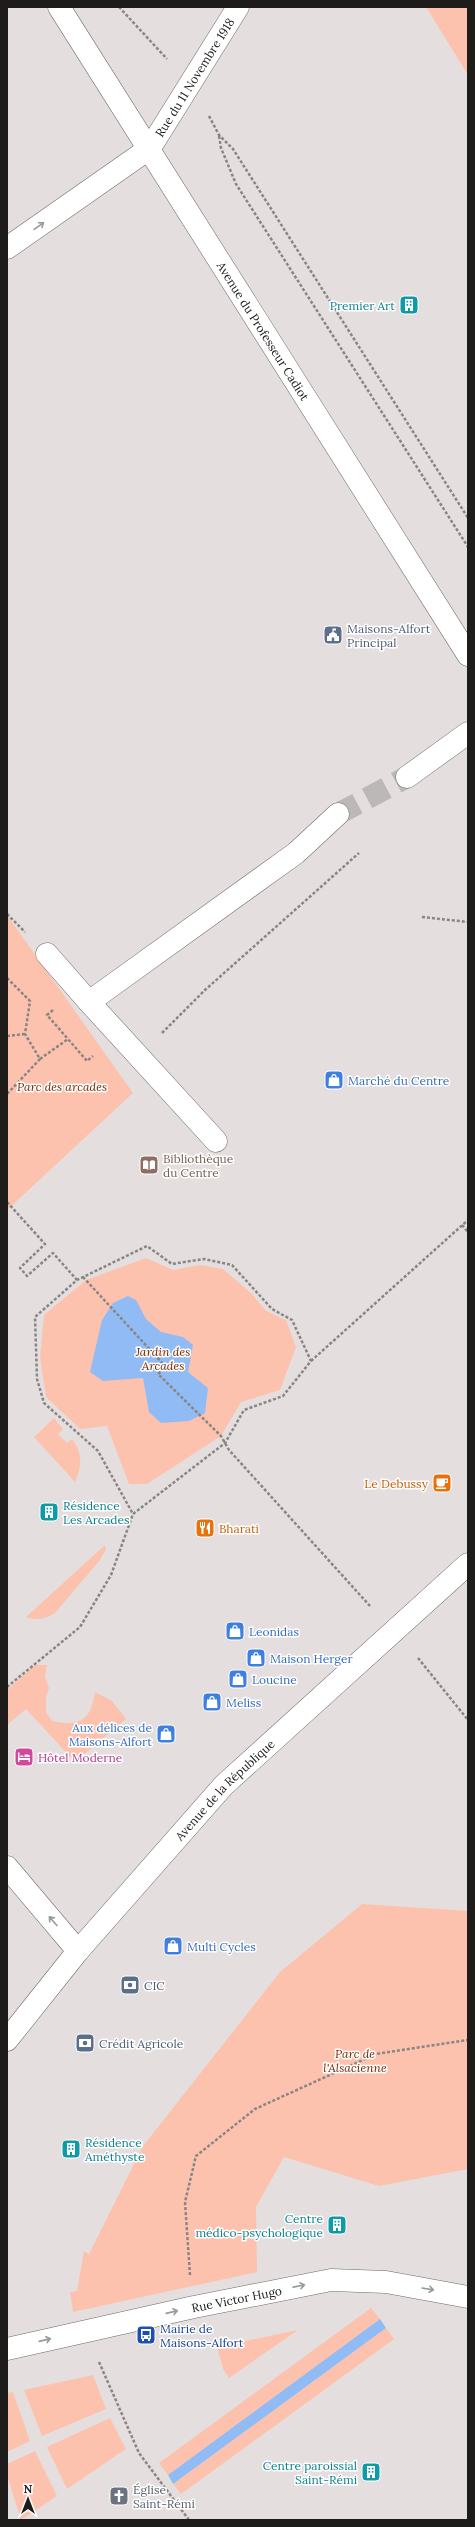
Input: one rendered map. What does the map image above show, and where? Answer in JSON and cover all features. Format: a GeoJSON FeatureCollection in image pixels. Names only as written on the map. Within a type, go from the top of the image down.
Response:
{"type":"FeatureCollection","features":[{"type":"Feature","properties":{"kind":"main road","name":"Avenue du Professeur Cadiot"},"geometry":{"type":"LineString","coordinates":[[59,7],[150,148],[468,655]]}},
{"type":"Feature","properties":{"kind":"main road","name":"Rue du 11 Novembre 1918"},"geometry":{"type":"LineString","coordinates":[[150,148],[238,7]]}},
{"type":"Feature","properties":{"kind":"main road"},"geometry":{"type":"LineString","coordinates":[[7,248],[150,148]]}},
{"type":"Feature","properties":{"kind":"main road"},"geometry":{"type":"LineString","coordinates":[[407,777],[468,733]]}},
{"type":"Feature","properties":{"kind":"main road"},"geometry":{"type":"LineString","coordinates":[[89,1002],[296,853],[338,814]]}},
{"type":"Feature","properties":{"kind":"main road"},"geometry":{"type":"LineString","coordinates":[[47,954],[216,1141]]}},
{"type":"Feature","properties":{"kind":"main road","name":"Avenue de la République"},"geometry":{"type":"LineString","coordinates":[[7,2040],[78,1951],[224,1785],[468,1564]]}},
{"type":"Feature","properties":{"kind":"main road"},"geometry":{"type":"LineString","coordinates":[[7,1867],[78,1951]]}},
{"type":"Feature","properties":{"kind":"main road","name":"Rue Victor Hugo"},"geometry":{"type":"LineString","coordinates":[[7,2349],[194,2307],[331,2280],[386,2282],[468,2297]]}},
{"type":"Feature","properties":{"kind":"path"},"geometry":{"type":"LineString","coordinates":[[120,8],[170,62]]}},
{"type":"Feature","properties":{"kind":"path"},"geometry":{"type":"LineString","coordinates":[[209,114],[219,135],[221,148],[236,184],[468,548]]}},
{"type":"Feature","properties":{"kind":"path"},"geometry":{"type":"LineString","coordinates":[[219,135],[233,150],[468,518]]}},
{"type":"Feature","properties":{"kind":"path"},"geometry":{"type":"LineString","coordinates":[[160,1035],[205,990],[359,853]]}},
{"type":"Feature","properties":{"kind":"path"},"geometry":{"type":"LineString","coordinates":[[422,917],[468,922]]}},
{"type":"Feature","properties":{"kind":"path"},"geometry":{"type":"LineString","coordinates":[[7,978],[30,1001],[25,1034],[40,1060]]}},
{"type":"Feature","properties":{"kind":"path"},"geometry":{"type":"LineString","coordinates":[[7,1036],[25,1034]]}},
{"type":"Feature","properties":{"kind":"path"},"geometry":{"type":"LineString","coordinates":[[7,1094],[40,1060],[60,1045]]}},
{"type":"Feature","properties":{"kind":"path"},"geometry":{"type":"LineString","coordinates":[[7,1202],[45,1244],[20,1268],[27,1276],[53,1253],[76,1280]]}},
{"type":"Feature","properties":{"kind":"path"},"geometry":{"type":"LineString","coordinates":[[7,1687],[80,1627],[111,1575],[133,1514],[225,1443],[244,1410],[283,1396],[311,1361],[468,1220]]}},
{"type":"Feature","properties":{"kind":"path"},"geometry":{"type":"LineString","coordinates":[[462,1225],[468,1232]]}},
{"type":"Feature","properties":{"kind":"path"},"geometry":{"type":"LineString","coordinates":[[133,1514],[98,1451],[44,1403],[37,1379],[35,1317],[76,1280],[147,1246],[172,1264],[204,1259],[232,1265],[272,1309],[292,1320],[311,1361]]}},
{"type":"Feature","properties":{"kind":"path"},"geometry":{"type":"LineString","coordinates":[[83,1277],[166,1367],[158,1374],[221,1436],[229,1450],[370,1606]]}},
{"type":"Feature","properties":{"kind":"path"},"geometry":{"type":"LineString","coordinates":[[418,1658],[468,1720]]}},
{"type":"Feature","properties":{"kind":"path"},"geometry":{"type":"LineString","coordinates":[[194,2307],[190,2288],[185,2202],[196,2156],[256,2109],[376,2054],[468,2040]]}},
{"type":"Feature","properties":{"kind":"path"},"geometry":{"type":"LineString","coordinates":[[85,2331],[139,2453],[189,2520]]}},
{"type":"Feature","properties":{"kind":"green space"},"geometry":{"type":"Polygon","coordinates":[[[426,7],[468,7],[468,75],[426,7]]]}},
{"type":"Feature","properties":{"kind":"green space","name":"Parc des arcades"},"geometry":{"type":"Polygon","coordinates":[[[7,915],[133,1093],[7,1210],[7,915]]]}},
{"type":"Feature","properties":{"kind":"green space","name":"Jardin des Arcades"},"geometry":{"type":"Polygon","coordinates":[[[146,1258],[173,1270],[200,1265],[223,1269],[251,1293],[266,1311],[286,1320],[296,1347],[280,1390],[241,1402],[221,1436],[147,1484],[129,1484],[107,1426],[80,1429],[46,1397],[40,1357],[44,1315],[86,1280],[146,1258]]]}},
{"type":"Feature","properties":{"kind":"green space"},"geometry":{"type":"Polygon","coordinates":[[[54,1418],[63,1429],[58,1434],[67,1443],[72,1439],[76,1444],[80,1455],[80,1465],[75,1482],[34,1437],[54,1418]]]}},
{"type":"Feature","properties":{"kind":"green space"},"geometry":{"type":"Polygon","coordinates":[[[105,1545],[106,1549],[100,1560],[55,1613],[41,1619],[26,1617],[105,1545]]]}},
{"type":"Feature","properties":{"kind":"green space"},"geometry":{"type":"Polygon","coordinates":[[[35,1665],[47,1665],[45,1676],[49,1688],[46,1697],[46,1712],[52,1721],[70,1723],[77,1722],[82,1719],[91,1709],[95,1692],[112,1701],[126,1719],[75,1762],[26,1709],[7,1725],[7,1690],[35,1665]]]}},
{"type":"Feature","properties":{"kind":"green space","name":"Parc de l'Alsacienne"},"geometry":{"type":"Polygon","coordinates":[[[362,1904],[468,1911],[468,2169],[379,2186],[284,2157],[256,2207],[257,2272],[73,2312],[70,2292],[77,2291],[84,2251],[89,2254],[143,2146],[280,1972],[362,1904]]]}},
{"type":"Feature","properties":{"kind":"green space"},"geometry":{"type":"Polygon","coordinates":[[[371,2308],[380,2319],[168,2475],[159,2463],[371,2308]]]}},
{"type":"Feature","properties":{"kind":"green space"},"geometry":{"type":"Polygon","coordinates":[[[386,2328],[394,2339],[181,2494],[173,2484],[386,2328]]]}},
{"type":"Feature","properties":{"kind":"green space"},"geometry":{"type":"Polygon","coordinates":[[[298,2330],[229,2378],[223,2369],[217,2347],[298,2330]]]}},
{"type":"Feature","properties":{"kind":"green space"},"geometry":{"type":"Polygon","coordinates":[[[93,2375],[106,2409],[42,2436],[24,2390],[93,2375]]]}},
{"type":"Feature","properties":{"kind":"green space"},"geometry":{"type":"Polygon","coordinates":[[[13,2392],[30,2441],[7,2452],[7,2393],[13,2392]]]}},
{"type":"Feature","properties":{"kind":"green space"},"geometry":{"type":"Polygon","coordinates":[[[110,2418],[126,2449],[67,2489],[47,2447],[110,2418]]]}},
{"type":"Feature","properties":{"kind":"green space"},"geometry":{"type":"Polygon","coordinates":[[[35,2451],[57,2496],[21,2520],[8,2478],[7,2464],[35,2451]]]}},
{"type":"Feature","properties":{"kind":"water"},"geometry":{"type":"Polygon","coordinates":[[[128,1296],[136,1300],[146,1319],[161,1332],[183,1337],[193,1345],[188,1372],[208,1388],[205,1413],[189,1421],[161,1423],[149,1412],[143,1378],[103,1381],[90,1372],[102,1320],[113,1303],[128,1296]]]}},
{"type":"Feature","properties":{"kind":"water"},"geometry":{"type":"Polygon","coordinates":[[[380,2319],[386,2328],[173,2484],[168,2475],[380,2319]]]}},
{"type":"Feature","properties":{"kind":"tunnel"},"geometry":{"type":"LineString","coordinates":[[338,814],[407,777]]}},
{"type":"Feature","properties":{"kind":"place","name":"Premier Art"},"geometry":{"type":"Point","coordinates":[409,305]}},
{"type":"Feature","properties":{"kind":"place","name":"Maisons-Alfort Principal"},"geometry":{"type":"Point","coordinates":[333,635]}},
{"type":"Feature","properties":{"kind":"place","name":"Marché du Centre"},"geometry":{"type":"Point","coordinates":[334,1080]}},
{"type":"Feature","properties":{"kind":"place","name":"Bibliothèque du Centre"},"geometry":{"type":"Point","coordinates":[149,1165]}},
{"type":"Feature","properties":{"kind":"place","name":"Le Debussy"},"geometry":{"type":"Point","coordinates":[442,1483]}},
{"type":"Feature","properties":{"kind":"place","name":"Résidence Les Arcades"},"geometry":{"type":"Point","coordinates":[49,1512]}},
{"type":"Feature","properties":{"kind":"place","name":"Bharati"},"geometry":{"type":"Point","coordinates":[205,1528]}},
{"type":"Feature","properties":{"kind":"place","name":"Leonidas"},"geometry":{"type":"Point","coordinates":[235,1631]}},
{"type":"Feature","properties":{"kind":"place","name":"Maison Herger"},"geometry":{"type":"Point","coordinates":[256,1658]}},
{"type":"Feature","properties":{"kind":"place","name":"Loucine"},"geometry":{"type":"Point","coordinates":[238,1679]}},
{"type":"Feature","properties":{"kind":"place","name":"Meliss"},"geometry":{"type":"Point","coordinates":[212,1702]}},
{"type":"Feature","properties":{"kind":"place","name":"Aux délices de Maisons-Alfort"},"geometry":{"type":"Point","coordinates":[166,1734]}},
{"type":"Feature","properties":{"kind":"place","name":"Hôtel Moderne"},"geometry":{"type":"Point","coordinates":[24,1757]}},
{"type":"Feature","properties":{"kind":"place","name":"Multi Cycles"},"geometry":{"type":"Point","coordinates":[173,1946]}},
{"type":"Feature","properties":{"kind":"place","name":"CIC"},"geometry":{"type":"Point","coordinates":[130,1985]}},
{"type":"Feature","properties":{"kind":"place","name":"Crédit Agricole"},"geometry":{"type":"Point","coordinates":[85,2043]}},
{"type":"Feature","properties":{"kind":"place","name":"Résidence Améthyste"},"geometry":{"type":"Point","coordinates":[71,2149]}},
{"type":"Feature","properties":{"kind":"place","name":"Centre médico-psychologique"},"geometry":{"type":"Point","coordinates":[337,2225]}},
{"type":"Feature","properties":{"kind":"place","name":"Mairie de Maisons-Alfort"},"geometry":{"type":"Point","coordinates":[146,2335]}},
{"type":"Feature","properties":{"kind":"place","name":"Centre paroissial Saint-Rémi"},"geometry":{"type":"Point","coordinates":[371,2472]}},
{"type":"Feature","properties":{"kind":"place","name":"Église Saint-Rémi"},"geometry":{"type":"Point","coordinates":[119,2496]}}]}
